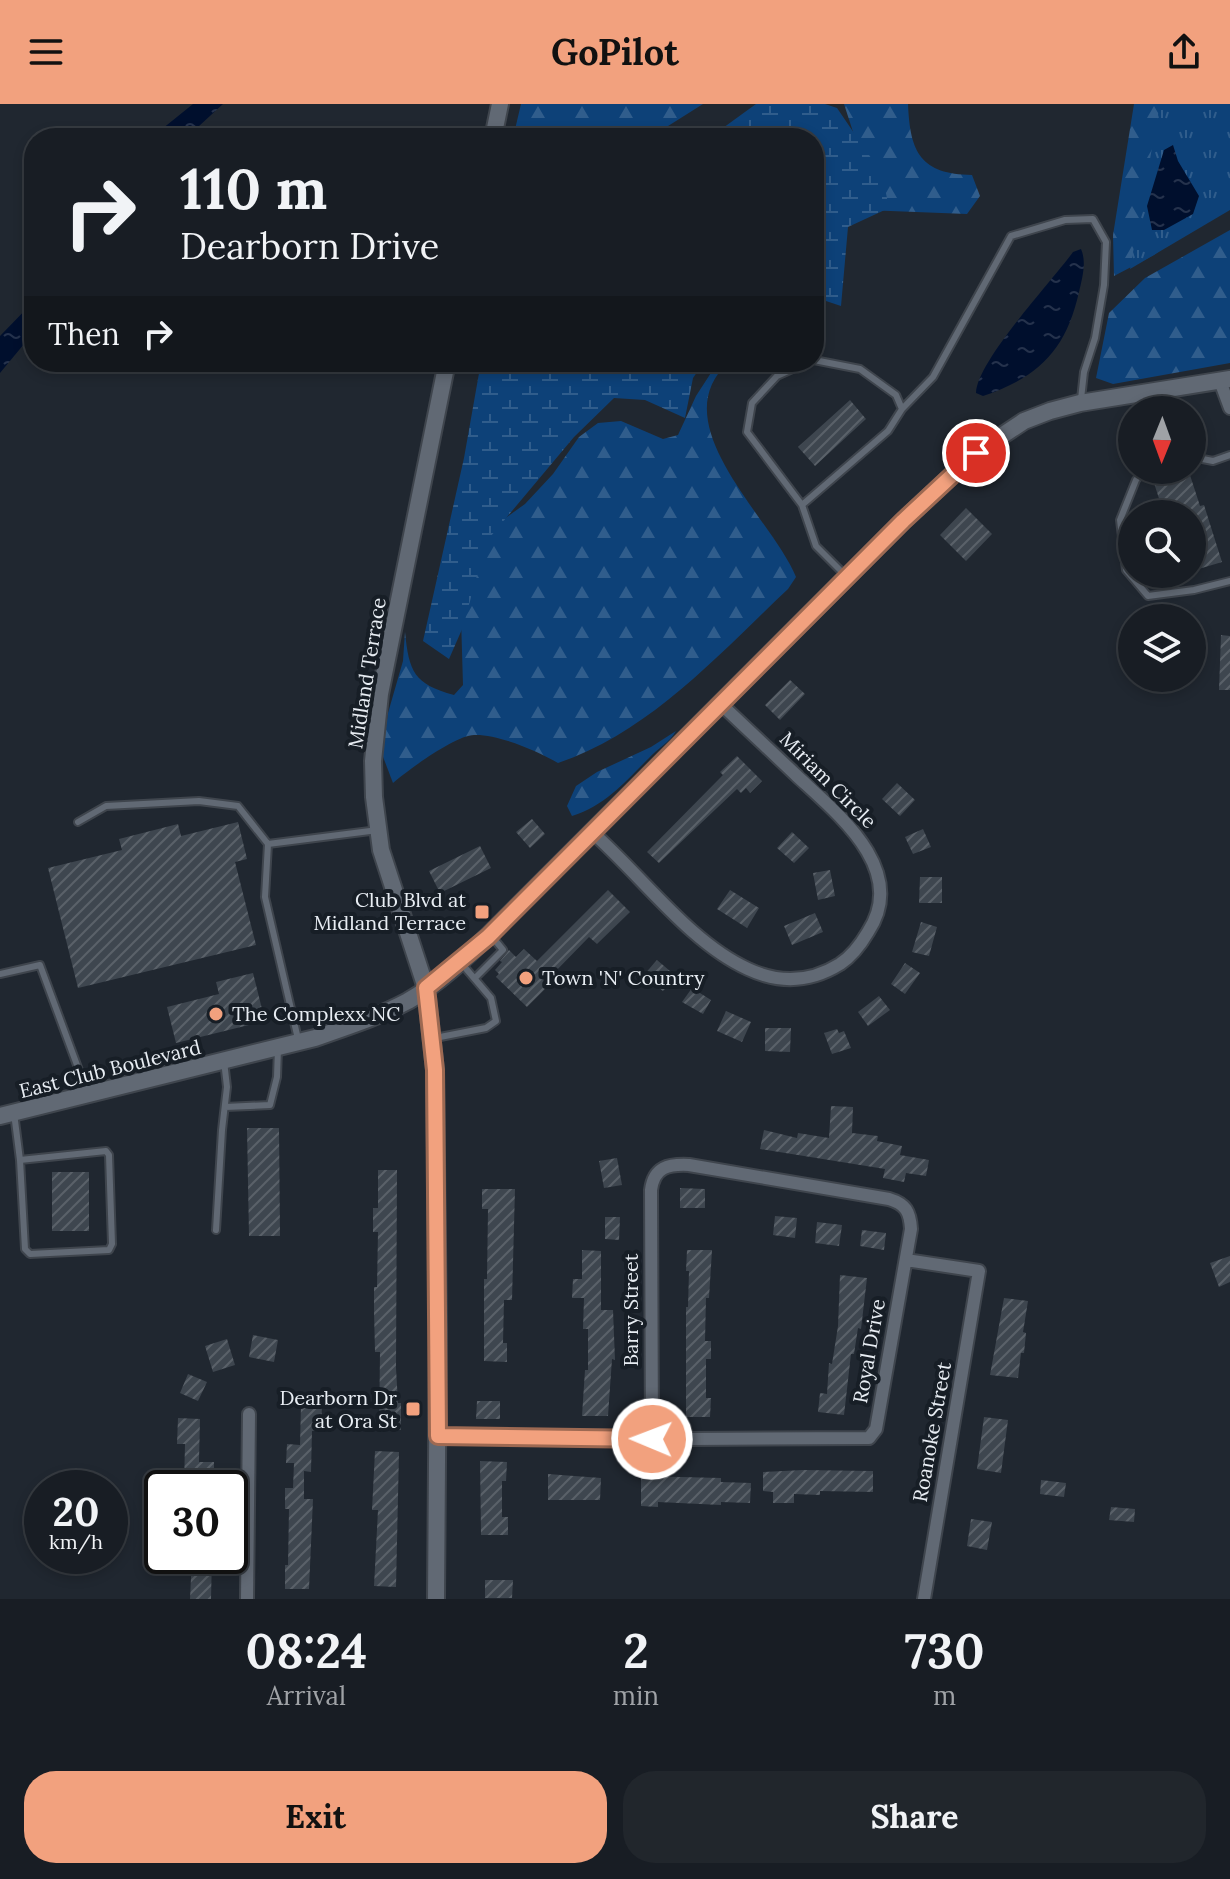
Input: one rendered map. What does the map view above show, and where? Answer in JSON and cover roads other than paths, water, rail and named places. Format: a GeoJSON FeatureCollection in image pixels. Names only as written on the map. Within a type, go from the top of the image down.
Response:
{"type":"FeatureCollection","features":[{"type":"Feature","properties":{"kind":"street"},"geometry":{"type":"LineString","coordinates":[[495,128],[500,104]]}},
{"type":"Feature","properties":{"kind":"street","name":"Midland Terrace"},"geometry":{"type":"LineString","coordinates":[[436,1599],[437,1181],[432,1039],[426,988],[385,863],[378,830],[373,761],[380,694],[445,372]]}},
{"type":"Feature","properties":{"kind":"street"},"geometry":{"type":"LineString","coordinates":[[1225,380],[1230,408]]}},
{"type":"Feature","properties":{"kind":"street","name":"East Club Boulevard"},"geometry":{"type":"LineString","coordinates":[[7,1114],[278,1048],[359,1023],[410,1000],[460,962],[490,934],[847,577],[976,453],[1024,421],[1050,411],[1080,403],[1225,380]]}},
{"type":"Feature","properties":{"kind":"street","name":"Miriam Circle"},"geometry":{"type":"LineString","coordinates":[[593,833],[705,942],[731,961],[776,978],[803,979],[823,974],[845,961],[872,926],[879,906],[876,869],[867,849],[846,822],[722,705]]}},
{"type":"Feature","properties":{"kind":"street","name":"Royal Drive"},"geometry":{"type":"LineString","coordinates":[[652,1181],[661,1167],[673,1164],[898,1202],[905,1206],[910,1216],[906,1260],[876,1429],[869,1438],[652,1439]]}},
{"type":"Feature","properties":{"kind":"street","name":"Barry Street"},"geometry":{"type":"LineString","coordinates":[[652,1181],[652,1439]]}},
{"type":"Feature","properties":{"kind":"street","name":"Roanoke Street"},"geometry":{"type":"LineString","coordinates":[[906,1260],[979,1271],[924,1599]]}},
{"type":"Feature","properties":{"kind":"street"},"geometry":{"type":"LineString","coordinates":[[247,1599],[249,1414]]}},
{"type":"Feature","properties":{"kind":"street"},"geometry":{"type":"LineString","coordinates":[[438,1436],[652,1439]]}},
{"type":"Feature","properties":{"kind":"lane"},"geometry":{"type":"LineString","coordinates":[[802,505],[888,431],[902,409],[933,377],[1011,236],[1065,220],[1093,219],[1106,242],[1104,285],[1080,403]]}},
{"type":"Feature","properties":{"kind":"lane"},"geometry":{"type":"LineString","coordinates":[[824,362],[860,369],[896,395],[902,409]]}},
{"type":"Feature","properties":{"kind":"lane"},"geometry":{"type":"LineString","coordinates":[[786,372],[777,376],[752,403],[747,432],[802,505],[816,546],[847,577]]}},
{"type":"Feature","properties":{"kind":"lane"},"geometry":{"type":"LineString","coordinates":[[1206,460],[1213,461],[1230,455]]}},
{"type":"Feature","properties":{"kind":"lane"},"geometry":{"type":"LineString","coordinates":[[1134,484],[1120,520],[1126,570],[1148,596],[1230,581]]}},
{"type":"Feature","properties":{"kind":"lane"},"geometry":{"type":"LineString","coordinates":[[78,822],[106,806],[199,801],[238,806],[268,844],[265,897],[299,1042]]}},
{"type":"Feature","properties":{"kind":"lane"},"geometry":{"type":"LineString","coordinates":[[268,844],[378,830]]}},
{"type":"Feature","properties":{"kind":"lane"},"geometry":{"type":"LineString","coordinates":[[475,978],[503,950],[490,934]]}},
{"type":"Feature","properties":{"kind":"lane"},"geometry":{"type":"LineString","coordinates":[[432,1039],[486,1028],[496,1021],[491,998],[460,962]]}},
{"type":"Feature","properties":{"kind":"lane"},"geometry":{"type":"LineString","coordinates":[[0,974],[40,965],[88,1095]]}},
{"type":"Feature","properties":{"kind":"lane"},"geometry":{"type":"LineString","coordinates":[[225,1107],[270,1105],[277,1077],[278,1048]]}},
{"type":"Feature","properties":{"kind":"lane"},"geometry":{"type":"LineString","coordinates":[[216,1230],[227,1087],[224,1061]]}},
{"type":"Feature","properties":{"kind":"lane"},"geometry":{"type":"LineString","coordinates":[[7,1114],[20,1160],[25,1249],[30,1254],[109,1250],[112,1244],[109,1155],[106,1151],[20,1160]]}},
{"type":"Feature","properties":{"kind":"water"},"geometry":{"type":"Polygon","coordinates":[[[193,104],[223,104],[197,128],[163,128],[193,104]]]}},
{"type":"Feature","properties":{"kind":"water"},"geometry":{"type":"Polygon","coordinates":[[[1173,145],[1178,161],[1199,196],[1193,214],[1164,230],[1152,230],[1147,206],[1164,150],[1173,145]]]}},
{"type":"Feature","properties":{"kind":"water"},"geometry":{"type":"Polygon","coordinates":[[[1081,249],[1083,276],[1073,312],[1058,345],[1047,359],[1020,380],[983,396],[976,393],[989,362],[1017,321],[1073,252],[1081,249]]]}},
{"type":"Feature","properties":{"kind":"water"},"geometry":{"type":"Polygon","coordinates":[[[24,311],[24,344],[0,373],[0,336],[24,311]]]}},
{"type":"Feature","properties":{"kind":"place","name":"Club Blvd at Midland Terrace"},"geometry":{"type":"Point","coordinates":[482,912]}},
{"type":"Feature","properties":{"kind":"place","name":"Town 'N' Country"},"geometry":{"type":"Point","coordinates":[526,978]}},
{"type":"Feature","properties":{"kind":"place","name":"The Complexx NC"},"geometry":{"type":"Point","coordinates":[216,1014]}},
{"type":"Feature","properties":{"kind":"place","name":"Dearborn Dr at Ora St"},"geometry":{"type":"Point","coordinates":[413,1409]}}]}
